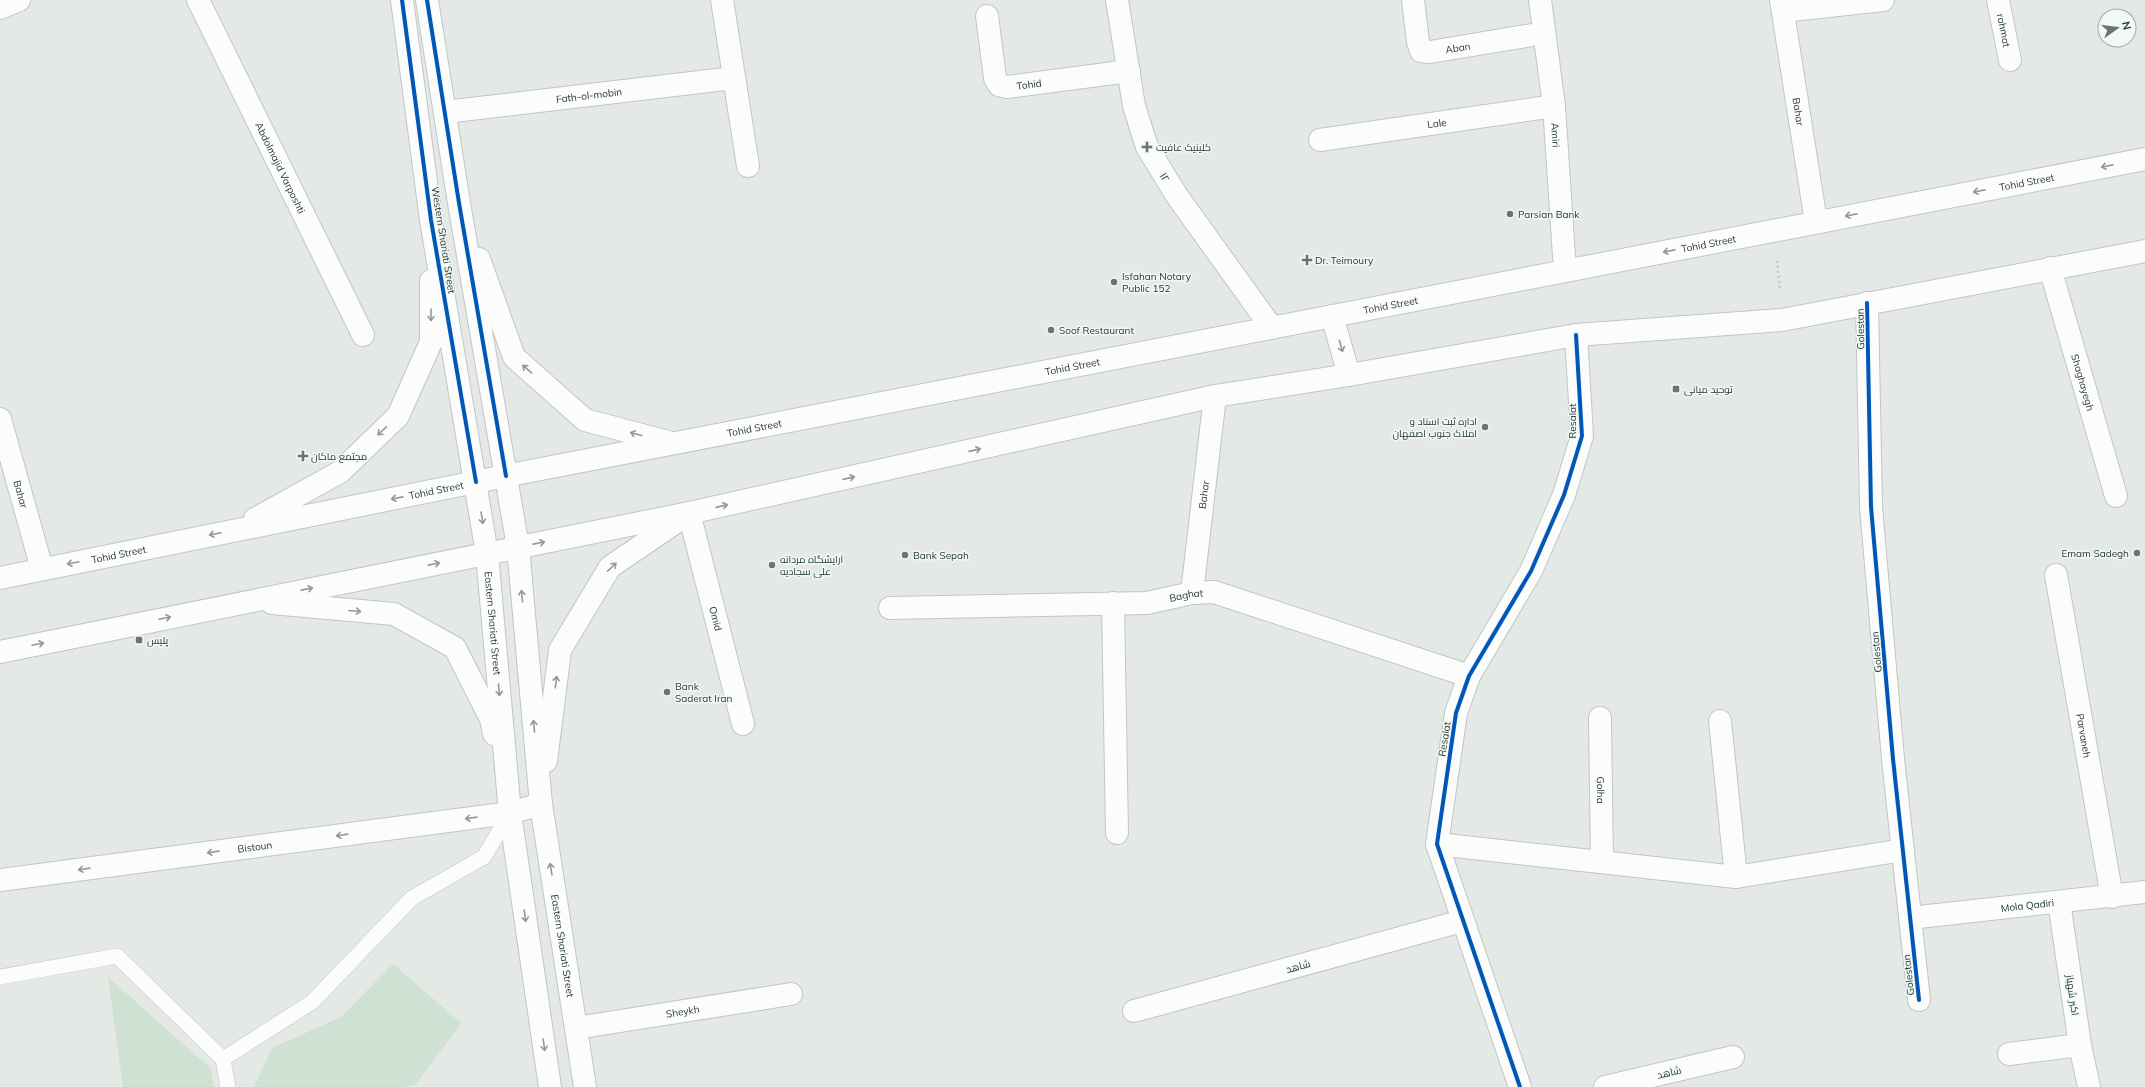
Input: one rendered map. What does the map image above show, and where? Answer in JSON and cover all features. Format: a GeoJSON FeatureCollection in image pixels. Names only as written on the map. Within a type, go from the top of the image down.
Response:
{"type":"FeatureCollection","features":[{"type":"Feature","properties":{"kind":"street"},"geometry":{"type":"LineString","coordinates":[[0,8],[19,0]]}},
{"type":"Feature","properties":{"kind":"street","name":"Abdolmajid Varposhti"},"geometry":{"type":"LineString","coordinates":[[198,0],[363,335]]}},
{"type":"Feature","properties":{"kind":"street","name":"Western Shariati Street"},"geometry":{"type":"LineString","coordinates":[[402,0],[431,220],[487,554]]}},
{"type":"Feature","properties":{"kind":"street","name":"Western Shariati Street"},"geometry":{"type":"LineString","coordinates":[[427,0],[459,204],[518,547]]}},
{"type":"Feature","properties":{"kind":"street"},"geometry":{"type":"LineString","coordinates":[[722,0],[748,166]]}},
{"type":"Feature","properties":{"kind":"street","name":"۱۲"},"geometry":{"type":"LineString","coordinates":[[1117,0],[1134,106],[1147,147],[1177,196],[1272,328]]}},
{"type":"Feature","properties":{"kind":"street","name":"Aban"},"geometry":{"type":"LineString","coordinates":[[1413,0],[1418,42],[1421,51],[1430,52],[1544,33]]}},
{"type":"Feature","properties":{"kind":"street","name":"Amiri"},"geometry":{"type":"LineString","coordinates":[[1540,0],[1554,106],[1565,271]]}},
{"type":"Feature","properties":{"kind":"street"},"geometry":{"type":"LineString","coordinates":[[1782,6],[1883,0]]}},
{"type":"Feature","properties":{"kind":"street","name":"rahmat"},"geometry":{"type":"LineString","coordinates":[[1998,0],[2010,60]]}},
{"type":"Feature","properties":{"kind":"street","name":"Bahar"},"geometry":{"type":"LineString","coordinates":[[1782,6],[1816,222]]}},
{"type":"Feature","properties":{"kind":"street","name":"Tohid"},"geometry":{"type":"LineString","coordinates":[[987,16],[995,78],[999,85],[1007,87],[1129,71]]}},
{"type":"Feature","properties":{"kind":"street","name":"Fath-ol-mobin"},"geometry":{"type":"LineString","coordinates":[[445,112],[734,78]]}},
{"type":"Feature","properties":{"kind":"street","name":"Lale"},"geometry":{"type":"LineString","coordinates":[[1320,140],[1554,106]]}},
{"type":"Feature","properties":{"kind":"street","name":"Tohid Street"},"geometry":{"type":"LineString","coordinates":[[0,578],[237,529],[506,476],[2145,159]]}},
{"type":"Feature","properties":{"kind":"street"},"geometry":{"type":"LineString","coordinates":[[459,204],[514,357],[585,420],[673,444]]}},
{"type":"Feature","properties":{"kind":"street"},"geometry":{"type":"LineString","coordinates":[[237,529],[340,472],[398,416],[431,342],[431,220]]}},
{"type":"Feature","properties":{"kind":"street"},"geometry":{"type":"LineString","coordinates":[[0,652],[689,513],[1215,396],[1349,375],[1576,335],[1782,320],[2145,251]]}},
{"type":"Feature","properties":{"kind":"street","name":"Shaghayegh"},"geometry":{"type":"LineString","coordinates":[[2050,268],[2116,496]]}},
{"type":"Feature","properties":{"kind":"street","name":"Golestan"},"geometry":{"type":"LineString","coordinates":[[1867,303],[1871,506],[1903,850],[1919,1000]]}},
{"type":"Feature","properties":{"kind":"street"},"geometry":{"type":"LineString","coordinates":[[1332,316],[1349,375]]}},
{"type":"Feature","properties":{"kind":"street","name":"Resalat"},"geometry":{"type":"LineString","coordinates":[[1520,1087],[1437,844],[1456,713],[1469,676],[1531,571],[1564,494],[1582,436],[1576,335]]}},
{"type":"Feature","properties":{"kind":"street","name":"Bahar"},"geometry":{"type":"LineString","coordinates":[[1192,593],[1215,396]]}},
{"type":"Feature","properties":{"kind":"street","name":"Bahar"},"geometry":{"type":"LineString","coordinates":[[0,419],[42,569]]}},
{"type":"Feature","properties":{"kind":"street"},"geometry":{"type":"LineString","coordinates":[[247,601],[394,614],[455,648],[491,719],[510,813],[541,804],[560,650],[610,567],[689,513]]}},
{"type":"Feature","properties":{"kind":"street","name":"Omid"},"geometry":{"type":"LineString","coordinates":[[689,513],[743,724]]}},
{"type":"Feature","properties":{"kind":"street","name":"Eastern Shariati Street"},"geometry":{"type":"LineString","coordinates":[[518,547],[541,804],[584,1087]]}},
{"type":"Feature","properties":{"kind":"street","name":"Eastern Shariati Street"},"geometry":{"type":"LineString","coordinates":[[487,554],[510,813],[550,1087]]}},
{"type":"Feature","properties":{"kind":"street","name":"Parvaneh"},"geometry":{"type":"LineString","coordinates":[[2056,575],[2112,897]]}},
{"type":"Feature","properties":{"kind":"street","name":"Baghat"},"geometry":{"type":"LineString","coordinates":[[890,608],[1148,603],[1192,593],[1214,592],[1469,676]]}},
{"type":"Feature","properties":{"kind":"street"},"geometry":{"type":"LineString","coordinates":[[1113,603],[1117,833]]}},
{"type":"Feature","properties":{"kind":"street","name":"Golha"},"geometry":{"type":"LineString","coordinates":[[1600,718],[1602,862]]}},
{"type":"Feature","properties":{"kind":"street"},"geometry":{"type":"LineString","coordinates":[[1720,721],[1736,877]]}},
{"type":"Feature","properties":{"kind":"street","name":"Bistoun"},"geometry":{"type":"LineString","coordinates":[[0,880],[510,813]]}},
{"type":"Feature","properties":{"kind":"street"},"geometry":{"type":"LineString","coordinates":[[1437,844],[1736,877],[1903,850]]}},
{"type":"Feature","properties":{"kind":"street","name":"Mola Qadiri"},"geometry":{"type":"LineString","coordinates":[[1910,918],[2112,897],[2145,892]]}},
{"type":"Feature","properties":{"kind":"street","name":"اکبر شهباز"},"geometry":{"type":"LineString","coordinates":[[2059,902],[2080,1045],[2090,1087]]}},
{"type":"Feature","properties":{"kind":"street","name":"شاهد"},"geometry":{"type":"LineString","coordinates":[[1134,1011],[1462,920]]}},
{"type":"Feature","properties":{"kind":"street","name":"Sheykh"},"geometry":{"type":"LineString","coordinates":[[576,1028],[790,994]]}},
{"type":"Feature","properties":{"kind":"street"},"geometry":{"type":"LineString","coordinates":[[2009,1054],[2080,1045]]}},
{"type":"Feature","properties":{"kind":"street","name":"شاهد"},"geometry":{"type":"LineString","coordinates":[[1605,1087],[1733,1057]]}},
{"type":"Feature","properties":{"kind":"lane"},"geometry":{"type":"LineString","coordinates":[[223,1059],[312,1002],[412,898],[484,857],[510,813]]}},
{"type":"Feature","properties":{"kind":"lane"},"geometry":{"type":"LineString","coordinates":[[0,977],[117,956],[223,1059],[228,1087]]}},
{"type":"Feature","properties":{"kind":"path"},"geometry":{"type":"LineString","coordinates":[[1774,230],[1782,320]]}},
{"type":"Feature","properties":{"kind":"green space"},"geometry":{"type":"Polygon","coordinates":[[[393,964],[461,1023],[415,1085],[405,1087],[254,1087],[272,1048],[341,1017],[393,964]]]}},
{"type":"Feature","properties":{"kind":"green space"},"geometry":{"type":"Polygon","coordinates":[[[108,977],[210,1068],[214,1087],[123,1087],[108,977]]]}},
{"type":"Feature","properties":{"kind":"cycle path"},"geometry":{"type":"LineString","coordinates":[[402,0],[431,220],[476,482]]}},
{"type":"Feature","properties":{"kind":"cycle path"},"geometry":{"type":"LineString","coordinates":[[427,0],[459,203],[506,476]]}},
{"type":"Feature","properties":{"kind":"cycle path"},"geometry":{"type":"LineString","coordinates":[[1867,303],[1871,507],[1893,759],[1919,1000]]}},
{"type":"Feature","properties":{"kind":"cycle path"},"geometry":{"type":"LineString","coordinates":[[1520,1087],[1437,844],[1456,713],[1469,676],[1531,571],[1564,495],[1582,436],[1576,335]]}},
{"type":"Feature","properties":{"kind":"place","name":"کلینیک عافیت"},"geometry":{"type":"Point","coordinates":[1147,147]}},
{"type":"Feature","properties":{"kind":"place","name":"Parsian Bank"},"geometry":{"type":"Point","coordinates":[1510,214]}},
{"type":"Feature","properties":{"kind":"place","name":"Dr. Teimoury"},"geometry":{"type":"Point","coordinates":[1307,260]}},
{"type":"Feature","properties":{"kind":"place","name":"Isfahan Notary Public 152"},"geometry":{"type":"Point","coordinates":[1114,282]}},
{"type":"Feature","properties":{"kind":"place","name":"Soof Restaurant"},"geometry":{"type":"Point","coordinates":[1051,330]}},
{"type":"Feature","properties":{"kind":"place","name":"توحید میانی"},"geometry":{"type":"Point","coordinates":[1676,389]}},
{"type":"Feature","properties":{"kind":"place","name":"اداره ثبت اسناد و املاک جنوب اصفهان"},"geometry":{"type":"Point","coordinates":[1485,427]}},
{"type":"Feature","properties":{"kind":"place","name":"مجتمع ماکان"},"geometry":{"type":"Point","coordinates":[303,456]}},
{"type":"Feature","properties":{"kind":"place","name":"Emam Sadegh"},"geometry":{"type":"Point","coordinates":[2137,553]}},
{"type":"Feature","properties":{"kind":"place","name":"Bank Sepah"},"geometry":{"type":"Point","coordinates":[905,555]}},
{"type":"Feature","properties":{"kind":"place","name":"آرایشگاه مردانه علی سجادیه"},"geometry":{"type":"Point","coordinates":[772,565]}},
{"type":"Feature","properties":{"kind":"place","name":"پلیس"},"geometry":{"type":"Point","coordinates":[139,640]}},
{"type":"Feature","properties":{"kind":"place","name":"Bank Saderat Iran"},"geometry":{"type":"Point","coordinates":[667,692]}}]}
